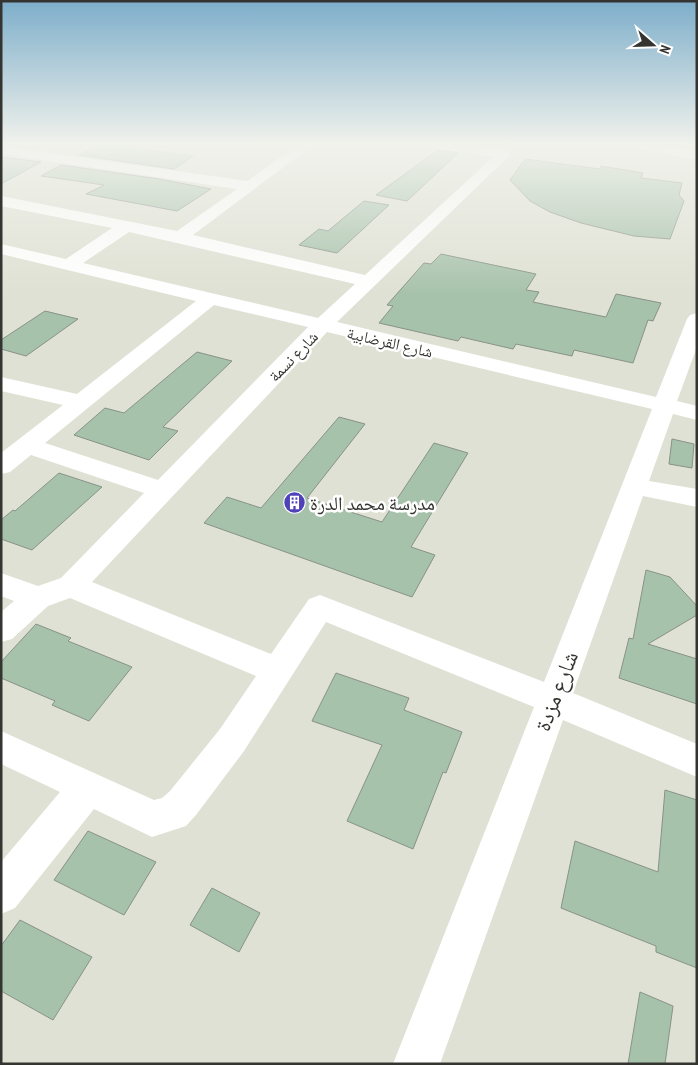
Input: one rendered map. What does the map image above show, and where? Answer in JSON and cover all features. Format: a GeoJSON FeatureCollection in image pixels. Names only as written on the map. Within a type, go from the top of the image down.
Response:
{"type":"FeatureCollection","features":[{"type":"Feature","properties":{"kind":"main road"},"geometry":{"type":"LineString","coordinates":[[180,237],[237,195]]}},
{"type":"Feature","properties":{"kind":"main road","name":"شارع نسمة"},"geometry":{"type":"LineString","coordinates":[[37,598],[72,586],[322,326],[367,281],[460,195]]}},
{"type":"Feature","properties":{"kind":"main road"},"geometry":{"type":"LineString","coordinates":[[1,201],[180,237],[367,281]]}},
{"type":"Feature","properties":{"kind":"main road"},"geometry":{"type":"LineString","coordinates":[[69,265],[126,226]]}},
{"type":"Feature","properties":{"kind":"main road","name":"شارع القرضابية"},"geometry":{"type":"LineString","coordinates":[[1,249],[697,413]]}},
{"type":"Feature","properties":{"kind":"main road"},"geometry":{"type":"LineString","coordinates":[[1,466],[211,298]]}},
{"type":"Feature","properties":{"kind":"main road","name":"شارع مزدة"},"geometry":{"type":"LineString","coordinates":[[416,1064],[697,319]]}},
{"type":"Feature","properties":{"kind":"main road"},"geometry":{"type":"LineString","coordinates":[[1,384],[82,402]]}},
{"type":"Feature","properties":{"kind":"main road"},"geometry":{"type":"LineString","coordinates":[[28,445],[164,491]]}},
{"type":"Feature","properties":{"kind":"main road"},"geometry":{"type":"LineString","coordinates":[[633,486],[697,498]]}},
{"type":"Feature","properties":{"kind":"main road"},"geometry":{"type":"LineString","coordinates":[[1,584],[37,598],[1,630]]}},
{"type":"Feature","properties":{"kind":"main road"},"geometry":{"type":"LineString","coordinates":[[72,586],[278,671]]}},
{"type":"Feature","properties":{"kind":"main road"},"geometry":{"type":"LineString","coordinates":[[1,748],[152,818],[173,813],[232,740],[320,607],[553,700],[697,761]]}},
{"type":"Feature","properties":{"kind":"main road"},"geometry":{"type":"LineString","coordinates":[[1,894],[88,787]]}},
{"type":"Feature","properties":{"kind":"building"},"geometry":{"type":"Polygon","coordinates":[[[90,195],[202,195],[177,211],[90,195]]]}},
{"type":"Feature","properties":{"kind":"building"},"geometry":{"type":"Polygon","coordinates":[[[376,195],[414,195],[407,201],[376,195]]]}},
{"type":"Feature","properties":{"kind":"building"},"geometry":{"type":"Polygon","coordinates":[[[524,195],[679,195],[684,201],[670,239],[634,236],[581,223],[550,212],[530,201],[524,195]]]}},
{"type":"Feature","properties":{"kind":"building"},"geometry":{"type":"Polygon","coordinates":[[[364,201],[389,205],[337,253],[299,245],[319,229],[328,231],[364,201]]]}},
{"type":"Feature","properties":{"kind":"building"},"geometry":{"type":"Polygon","coordinates":[[[441,254],[536,274],[526,290],[539,292],[533,302],[606,317],[616,294],[661,303],[653,321],[648,320],[633,363],[574,350],[572,356],[516,344],[513,349],[461,337],[458,341],[379,323],[393,306],[387,305],[424,263],[431,264],[441,254]]]}},
{"type":"Feature","properties":{"kind":"building"},"geometry":{"type":"Polygon","coordinates":[[[45,311],[78,319],[26,356],[1,349],[1,340],[45,311]]]}},
{"type":"Feature","properties":{"kind":"building"},"geometry":{"type":"Polygon","coordinates":[[[197,352],[232,361],[163,427],[178,431],[149,460],[74,435],[105,408],[124,413],[197,352]]]}},
{"type":"Feature","properties":{"kind":"building","name":"مدرسة محمد الدرة"},"geometry":{"type":"Polygon","coordinates":[[[339,417],[365,424],[307,498],[382,522],[434,443],[468,453],[411,547],[435,555],[412,597],[204,523],[227,497],[261,508],[339,417]]]}},
{"type":"Feature","properties":{"kind":"building"},"geometry":{"type":"Polygon","coordinates":[[[672,439],[694,444],[692,468],[669,464],[672,439]]]}},
{"type":"Feature","properties":{"kind":"building"},"geometry":{"type":"Polygon","coordinates":[[[59,473],[102,487],[32,550],[1,539],[1,520],[13,510],[15,511],[59,473]]]}},
{"type":"Feature","properties":{"kind":"building"},"geometry":{"type":"Polygon","coordinates":[[[646,570],[670,577],[697,606],[697,615],[648,644],[697,659],[697,704],[619,678],[629,638],[633,639],[646,570]]]}},
{"type":"Feature","properties":{"kind":"building"},"geometry":{"type":"Polygon","coordinates":[[[36,624],[71,638],[68,641],[132,667],[89,721],[52,705],[55,701],[1,678],[1,662],[36,624]]]}},
{"type":"Feature","properties":{"kind":"building"},"geometry":{"type":"Polygon","coordinates":[[[336,673],[409,698],[404,710],[462,732],[446,773],[443,772],[413,849],[347,821],[382,745],[312,721],[336,673]]]}},
{"type":"Feature","properties":{"kind":"building"},"geometry":{"type":"Polygon","coordinates":[[[665,790],[697,800],[697,968],[656,952],[656,946],[561,908],[575,841],[658,872],[665,790]]]}},
{"type":"Feature","properties":{"kind":"building"},"geometry":{"type":"Polygon","coordinates":[[[88,831],[156,862],[124,915],[54,880],[88,831]]]}},
{"type":"Feature","properties":{"kind":"building"},"geometry":{"type":"Polygon","coordinates":[[[212,888],[260,913],[239,952],[190,925],[212,888]]]}},
{"type":"Feature","properties":{"kind":"building"},"geometry":{"type":"Polygon","coordinates":[[[20,920],[92,957],[53,1020],[1,991],[1,946],[20,920]]]}},
{"type":"Feature","properties":{"kind":"building"},"geometry":{"type":"Polygon","coordinates":[[[640,992],[673,1006],[665,1064],[628,1064],[640,992]]]}},
{"type":"Feature","properties":{"kind":"place","name":"مدرسة محمد الدرة"},"geometry":{"type":"Point","coordinates":[294,503]}}]}
